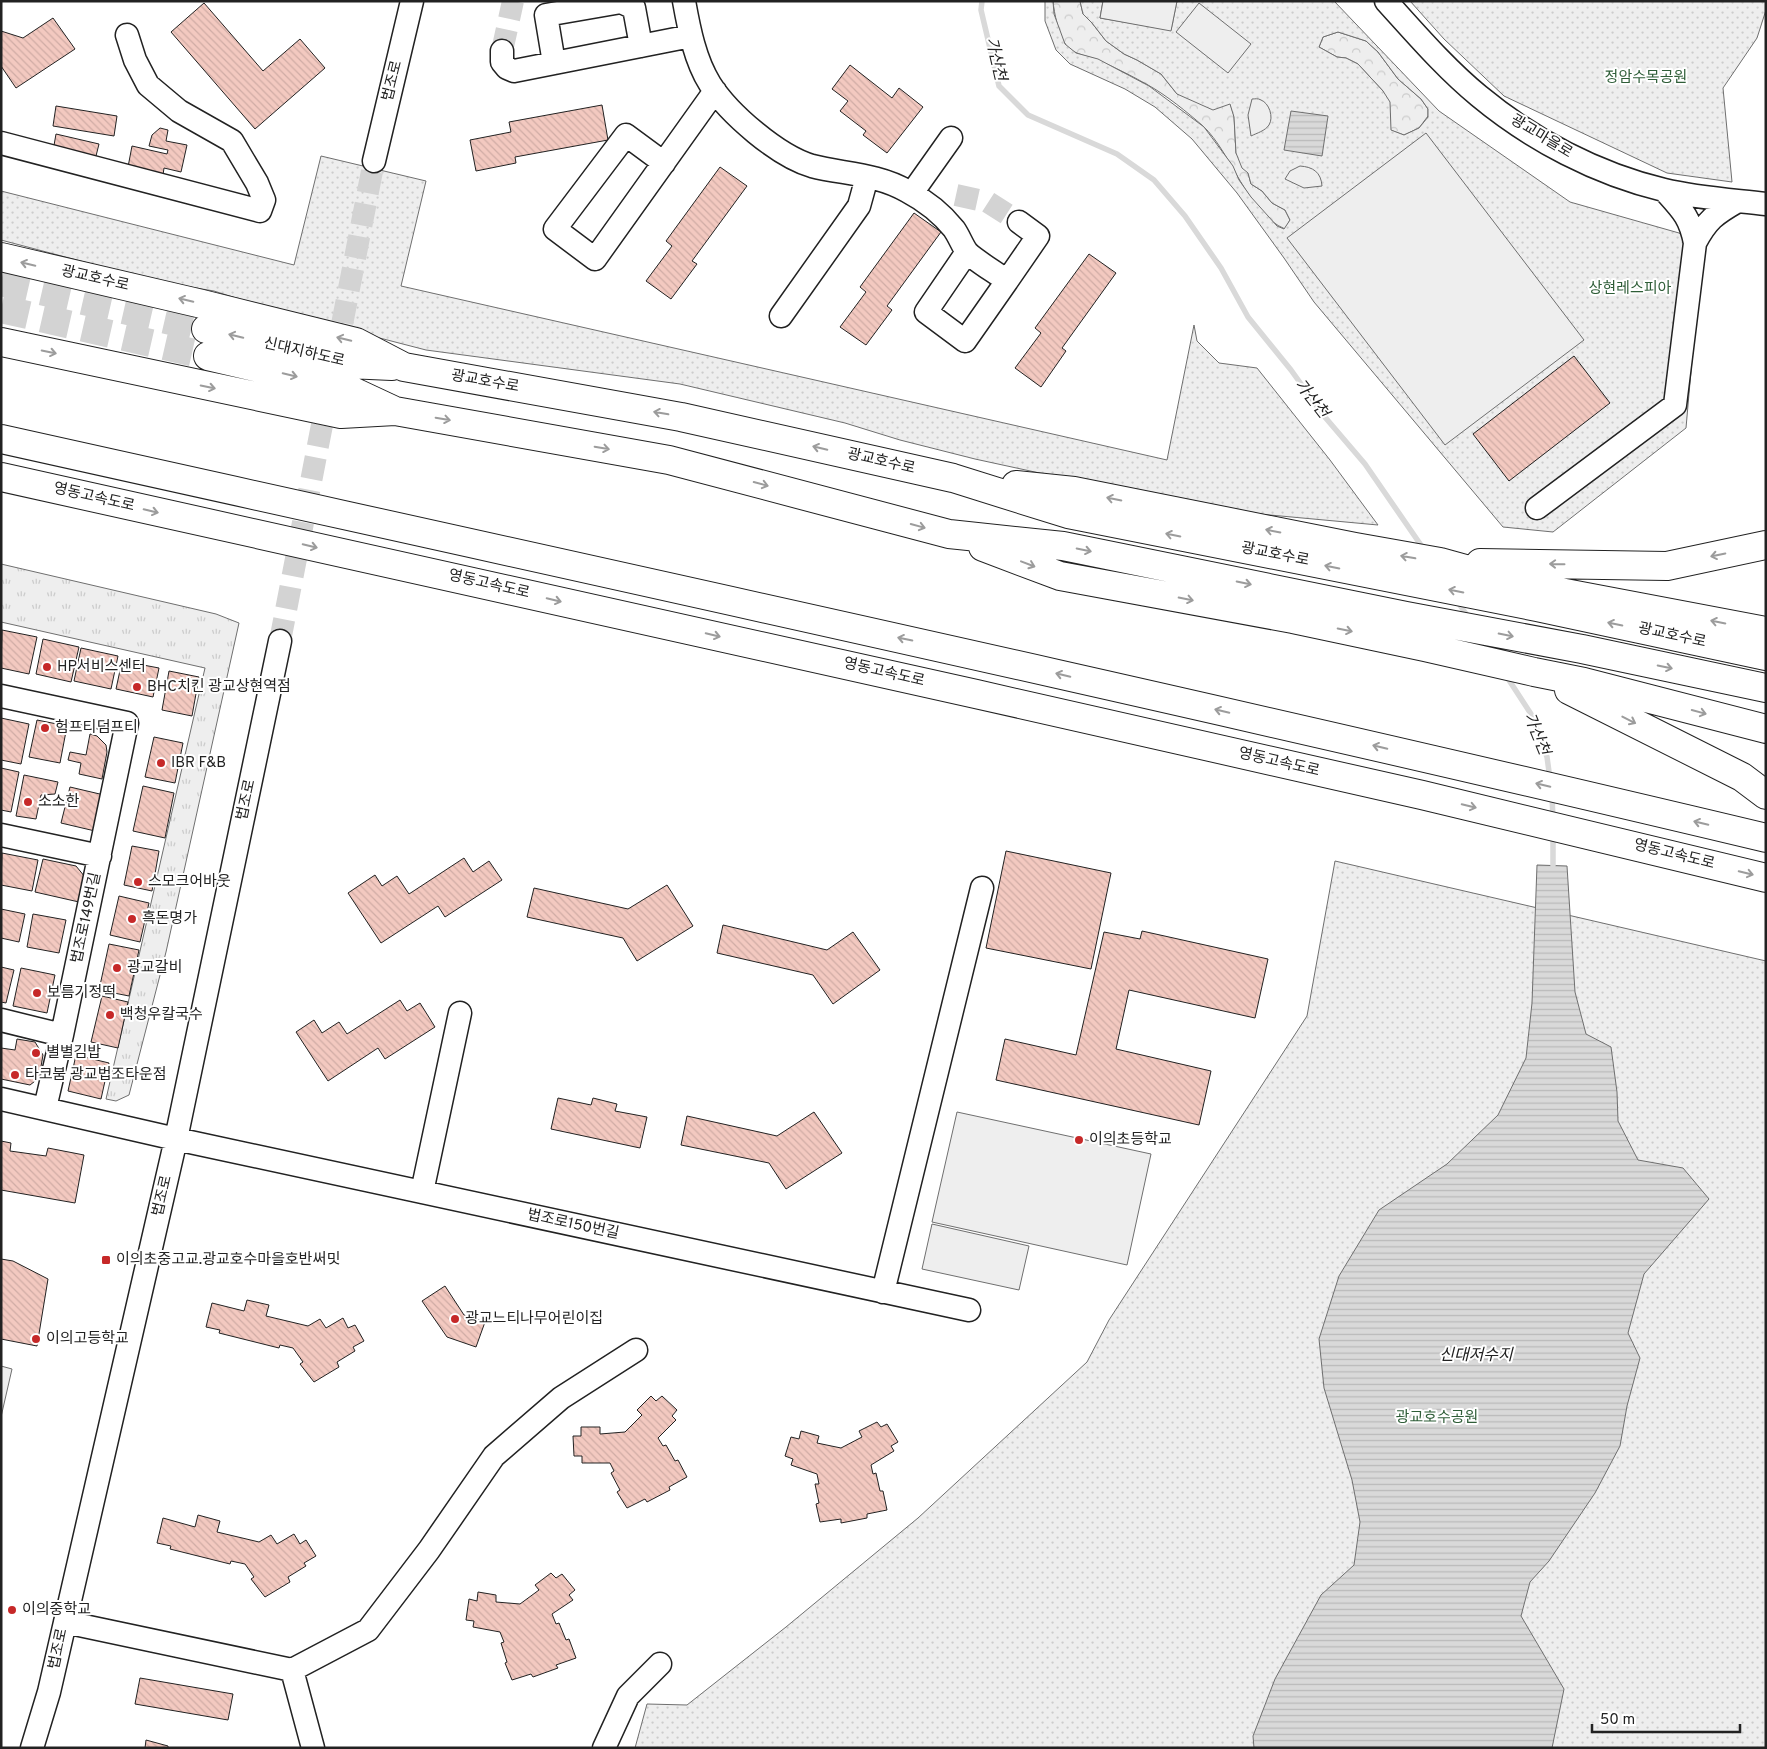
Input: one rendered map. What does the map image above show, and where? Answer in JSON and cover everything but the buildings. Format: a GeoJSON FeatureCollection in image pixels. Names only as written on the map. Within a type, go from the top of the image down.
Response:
{"type":"FeatureCollection","features":[{"type":"Feature","properties":{"kind":"highway","name":"광교호수로"},"geometry":{"type":"LineString","coordinates":[[1,257],[356,342],[404,367],[681,417],[952,478],[1068,514],[1766,656]]}},
{"type":"Feature","properties":{"kind":"highway","name":"신대지하도로"},"geometry":{"type":"LineString","coordinates":[[206,329],[348,364],[404,367]]}},
{"type":"Feature","properties":{"kind":"highway","name":"광교호수로"},"geometry":{"type":"LineString","coordinates":[[1,342],[342,414],[395,411],[669,460],[949,534],[1063,546],[1406,616],[1582,649],[1766,688]]}},
{"type":"Feature","properties":{"kind":"highway","name":"신대지하도로"},"geometry":{"type":"LineString","coordinates":[[208,356],[348,389],[395,411]]}},
{"type":"Feature","properties":{"kind":"highway"},"geometry":{"type":"LineString","coordinates":[[1,439],[942,648],[1428,758],[1766,838]]}},
{"type":"Feature","properties":{"kind":"highway","name":"영동고속도로"},"geometry":{"type":"LineString","coordinates":[[1,477],[966,691],[1422,795],[1766,878]]}},
{"type":"Feature","properties":{"kind":"highway"},"geometry":{"type":"LineString","coordinates":[[952,478],[1074,491],[1356,547],[1520,574],[1766,631]]}},
{"type":"Feature","properties":{"kind":"highway"},"geometry":{"type":"LineString","coordinates":[[949,534],[1060,576],[1293,619],[1425,647],[1534,672],[1585,690],[1766,729]]}},
{"type":"Feature","properties":{"kind":"highway"},"geometry":{"type":"LineString","coordinates":[[1520,574],[1667,566],[1766,545]]}},
{"type":"Feature","properties":{"kind":"highway"},"geometry":{"type":"LineString","coordinates":[[1585,690],[1742,777],[1766,795]]}},
{"type":"Feature","properties":{"kind":"street","name":"법조로"},"geometry":{"type":"LineString","coordinates":[[374,160],[412,1]]}},
{"type":"Feature","properties":{"kind":"street"},"geometry":{"type":"LineString","coordinates":[[684,1],[691,36],[709,83],[742,120],[766,141],[810,165],[893,184],[912,194],[952,227],[961,239],[967,252],[1007,281]]}},
{"type":"Feature","properties":{"kind":"street","name":"광교마을로"},"geometry":{"type":"LineString","coordinates":[[1386,1],[1437,58],[1479,97],[1566,155],[1626,179],[1664,190],[1766,204]]}},
{"type":"Feature","properties":{"kind":"street"},"geometry":{"type":"LineString","coordinates":[[554,63],[546,15],[621,2],[634,8],[641,46]]}},
{"type":"Feature","properties":{"kind":"street"},"geometry":{"type":"LineString","coordinates":[[1,143],[260,211],[264,200],[257,183],[232,141],[179,111],[148,85],[135,60],[127,35]]}},
{"type":"Feature","properties":{"kind":"street"},"geometry":{"type":"LineString","coordinates":[[502,51],[502,62],[507,68],[514,71],[691,36]]}},
{"type":"Feature","properties":{"kind":"street"},"geometry":{"type":"LineString","coordinates":[[664,163],[626,135],[555,229],[595,259],[716,91]]}},
{"type":"Feature","properties":{"kind":"street"},"geometry":{"type":"LineString","coordinates":[[912,194],[951,138]]}},
{"type":"Feature","properties":{"kind":"street"},"geometry":{"type":"LineString","coordinates":[[781,316],[859,206],[867,177]]}},
{"type":"Feature","properties":{"kind":"street"},"geometry":{"type":"LineString","coordinates":[[1536,508],[1675,405],[1695,243],[1691,225],[1681,209],[1664,190]]}},
{"type":"Feature","properties":{"kind":"street"},"geometry":{"type":"LineString","coordinates":[[1695,243],[1704,226],[1717,213],[1738,201]]}},
{"type":"Feature","properties":{"kind":"street"},"geometry":{"type":"LineString","coordinates":[[967,252],[926,312],[965,341],[1038,236],[1019,222]]}},
{"type":"Feature","properties":{"kind":"street","name":"법조로"},"geometry":{"type":"LineString","coordinates":[[32,1748],[50,1692],[64,1622],[176,1139],[280,641]]}},
{"type":"Feature","properties":{"kind":"street","name":"법조로149번길"},"geometry":{"type":"LineString","coordinates":[[1,696],[127,723],[45,1108]]}},
{"type":"Feature","properties":{"kind":"street"},"geometry":{"type":"LineString","coordinates":[[1,835],[100,856]]}},
{"type":"Feature","properties":{"kind":"street"},"geometry":{"type":"LineString","coordinates":[[883,1292],[982,888]]}},
{"type":"Feature","properties":{"kind":"street"},"geometry":{"type":"LineString","coordinates":[[422,1192],[460,1013]]}},
{"type":"Feature","properties":{"kind":"street"},"geometry":{"type":"LineString","coordinates":[[1,1020],[62,1035]]}},
{"type":"Feature","properties":{"kind":"street"},"geometry":{"type":"LineString","coordinates":[[1,1099],[176,1139]]}},
{"type":"Feature","properties":{"kind":"street","name":"법조로150번길"},"geometry":{"type":"LineString","coordinates":[[176,1139],[970,1310]]}},
{"type":"Feature","properties":{"kind":"street"},"geometry":{"type":"LineString","coordinates":[[64,1622],[292,1670],[368,1630],[429,1550],[494,1456],[560,1398],[636,1350]]}},
{"type":"Feature","properties":{"kind":"street"},"geometry":{"type":"LineString","coordinates":[[604,1748],[628,1696],[660,1664]]}},
{"type":"Feature","properties":{"kind":"street"},"geometry":{"type":"LineString","coordinates":[[292,1670],[313,1748]]}},
{"type":"Feature","properties":{"kind":"green space","name":"상현레스피아"},"geometry":{"type":"Polygon","coordinates":[[[1045,1],[1053,1],[1054,14],[1065,44],[1076,53],[1098,59],[1149,86],[1204,127],[1233,166],[1239,180],[1251,197],[1277,226],[1284,229],[1290,220],[1285,210],[1272,203],[1262,191],[1251,184],[1248,173],[1242,168],[1236,153],[1234,117],[1230,104],[1213,110],[1177,94],[1161,74],[1124,54],[1106,41],[1083,14],[1080,1],[1103,1],[1100,18],[1171,30],[1177,1],[1334,1],[1439,111],[1570,202],[1679,233],[1702,246],[1686,428],[1553,532],[1503,527],[1314,302],[1237,193],[1192,139],[1155,107],[1125,89],[1070,64],[1056,50],[1045,21],[1045,1]],[[1338,32],[1323,37],[1319,47],[1337,57],[1346,58],[1358,64],[1383,91],[1390,102],[1391,130],[1404,135],[1419,128],[1428,117],[1428,109],[1421,99],[1398,79],[1378,52],[1366,41],[1338,32]]]}},
{"type":"Feature","properties":{"kind":"green space"},"geometry":{"type":"Polygon","coordinates":[[[1053,1],[1080,1],[1083,14],[1106,41],[1124,54],[1161,74],[1177,94],[1230,103],[1234,116],[1236,153],[1248,173],[1251,184],[1262,191],[1272,203],[1285,210],[1290,220],[1285,229],[1260,210],[1223,151],[1203,126],[1190,115],[1162,94],[1124,72],[1070,49],[1063,41],[1059,30],[1053,1]]]}},
{"type":"Feature","properties":{"kind":"green space"},"geometry":{"type":"Polygon","coordinates":[[[1103,1],[1177,1],[1171,31],[1100,18],[1103,1]]]}},
{"type":"Feature","properties":{"kind":"green space","name":"정암수목공원"},"geometry":{"type":"Polygon","coordinates":[[[1410,1],[1766,1],[1766,10],[1757,38],[1723,88],[1732,182],[1667,173],[1504,96],[1444,39],[1410,1]]]}},
{"type":"Feature","properties":{"kind":"green space"},"geometry":{"type":"Polygon","coordinates":[[[1199,3],[1251,44],[1228,73],[1176,32],[1199,3]]]}},
{"type":"Feature","properties":{"kind":"green space"},"geometry":{"type":"Polygon","coordinates":[[[1338,32],[1366,41],[1378,52],[1398,79],[1421,99],[1428,109],[1428,116],[1419,128],[1404,135],[1390,130],[1390,114],[1383,91],[1358,64],[1346,58],[1337,57],[1319,47],[1323,37],[1338,32]]]}},
{"type":"Feature","properties":{"kind":"green space"},"geometry":{"type":"Polygon","coordinates":[[[1252,99],[1260,99],[1266,104],[1271,118],[1267,127],[1251,136],[1248,115],[1252,99]]]}},
{"type":"Feature","properties":{"kind":"green space"},"geometry":{"type":"Polygon","coordinates":[[[1426,133],[1584,340],[1445,445],[1287,238],[1426,133]]]}},
{"type":"Feature","properties":{"kind":"green space"},"geometry":{"type":"Polygon","coordinates":[[[321,156],[426,181],[401,286],[1167,460],[1194,325],[1197,341],[1219,363],[1257,368],[1330,460],[1378,525],[1205,509],[975,459],[900,440],[845,423],[680,384],[426,350],[283,313],[214,291],[160,282],[1,240],[1,191],[294,265],[321,156]]]}},
{"type":"Feature","properties":{"kind":"green space"},"geometry":{"type":"Polygon","coordinates":[[[1300,166],[1316,171],[1322,186],[1304,188],[1285,179],[1290,171],[1300,166]]]}},
{"type":"Feature","properties":{"kind":"green space"},"geometry":{"type":"Polygon","coordinates":[[[1,564],[216,614],[239,623],[166,952],[129,1095],[116,1101],[106,1099],[205,668],[1,622],[1,564]]]}},
{"type":"Feature","properties":{"kind":"green space","name":"광교호수공원"},"geometry":{"type":"Polygon","coordinates":[[[1335,861],[1766,961],[1766,1748],[635,1748],[647,1704],[687,1705],[786,1627],[918,1518],[1087,1362],[1109,1320],[1307,1016],[1335,861]]]}},
{"type":"Feature","properties":{"kind":"green space"},"geometry":{"type":"Polygon","coordinates":[[[957,1112],[1151,1154],[1127,1265],[932,1222],[957,1112]]]}},
{"type":"Feature","properties":{"kind":"green space"},"geometry":{"type":"Polygon","coordinates":[[[932,1224],[1029,1246],[1019,1290],[922,1269],[932,1224]]]}},
{"type":"Feature","properties":{"kind":"green space"},"geometry":{"type":"Polygon","coordinates":[[[1,1366],[12,1369],[1,1417],[1,1366]]]}},
{"type":"Feature","properties":{"kind":"water"},"geometry":{"type":"Polygon","coordinates":[[[1291,111],[1328,116],[1322,156],[1284,150],[1291,111]]]}},
{"type":"Feature","properties":{"kind":"water","name":"신대저수지"},"geometry":{"type":"Polygon","coordinates":[[[1537,865],[1567,866],[1575,992],[1586,1034],[1611,1047],[1617,1092],[1618,1121],[1638,1160],[1683,1168],[1709,1199],[1644,1274],[1628,1333],[1640,1358],[1627,1406],[1620,1446],[1595,1493],[1549,1561],[1530,1582],[1521,1616],[1564,1689],[1552,1748],[1254,1748],[1253,1736],[1275,1679],[1321,1595],[1354,1565],[1360,1522],[1352,1480],[1324,1388],[1319,1339],[1339,1276],[1379,1210],[1447,1164],[1498,1115],[1526,1058],[1532,1003],[1537,865]]]}},
{"type":"Feature","properties":{"kind":"waterway","name":"가산천"},"geometry":{"type":"LineString","coordinates":[[982,1],[981,10],[999,86],[1028,115],[1117,154],[1154,180],[1185,216],[1221,268],[1248,317],[1291,370],[1324,416],[1365,464],[1425,551]]}},
{"type":"Feature","properties":{"kind":"waterway","name":"가산천"},"geometry":{"type":"LineString","coordinates":[[1457,601],[1469,618]]}},
{"type":"Feature","properties":{"kind":"waterway","name":"가산천"},"geometry":{"type":"LineString","coordinates":[[1505,674],[1531,714],[1547,757],[1550,779]]}},
{"type":"Feature","properties":{"kind":"waterway","name":"가산천"},"geometry":{"type":"LineString","coordinates":[[1552,796],[1553,819]]}},
{"type":"Feature","properties":{"kind":"waterway","name":"가산천"},"geometry":{"type":"LineString","coordinates":[[1553,833],[1553,865]]}},
{"type":"Feature","properties":{"kind":"tunnel"},"geometry":{"type":"LineString","coordinates":[[502,51],[513,1]]}},
{"type":"Feature","properties":{"kind":"tunnel"},"geometry":{"type":"LineString","coordinates":[[336,355],[374,161]]}},
{"type":"Feature","properties":{"kind":"tunnel"},"geometry":{"type":"LineString","coordinates":[[956,195],[988,202],[1019,222]]}},
{"type":"Feature","properties":{"kind":"tunnel"},"geometry":{"type":"LineString","coordinates":[[1,282],[206,329]]}},
{"type":"Feature","properties":{"kind":"tunnel"},"geometry":{"type":"LineString","coordinates":[[1,309],[208,356]]}},
{"type":"Feature","properties":{"kind":"tunnel"},"geometry":{"type":"LineString","coordinates":[[280,641],[328,394]]}},
{"type":"Feature","properties":{"kind":"place","name":"HP서비스센터"},"geometry":{"type":"Point","coordinates":[47,667]}},
{"type":"Feature","properties":{"kind":"place","name":"BHC치킨 광교상현역점"},"geometry":{"type":"Point","coordinates":[137,687]}},
{"type":"Feature","properties":{"kind":"place","name":"험프티덤프티"},"geometry":{"type":"Point","coordinates":[45,728]}},
{"type":"Feature","properties":{"kind":"place","name":"IBR F&B"},"geometry":{"type":"Point","coordinates":[161,763]}},
{"type":"Feature","properties":{"kind":"place","name":"소소한"},"geometry":{"type":"Point","coordinates":[28,802]}},
{"type":"Feature","properties":{"kind":"place","name":"스모크어바웃"},"geometry":{"type":"Point","coordinates":[138,882]}},
{"type":"Feature","properties":{"kind":"place","name":"흑돈명가"},"geometry":{"type":"Point","coordinates":[132,919]}},
{"type":"Feature","properties":{"kind":"place","name":"광교갈비"},"geometry":{"type":"Point","coordinates":[117,968]}},
{"type":"Feature","properties":{"kind":"place","name":"보름기정떡"},"geometry":{"type":"Point","coordinates":[37,993]}},
{"type":"Feature","properties":{"kind":"place","name":"백청우칼국수"},"geometry":{"type":"Point","coordinates":[110,1015]}},
{"type":"Feature","properties":{"kind":"place","name":"별별김밥"},"geometry":{"type":"Point","coordinates":[36,1053]}},
{"type":"Feature","properties":{"kind":"place","name":"타코붐 광교법조타운점"},"geometry":{"type":"Point","coordinates":[15,1075]}},
{"type":"Feature","properties":{"kind":"place","name":"이의초등학교"},"geometry":{"type":"Point","coordinates":[1079,1140]}},
{"type":"Feature","properties":{"kind":"place","name":"이의초중고교.광교호수마을호반써밋"},"geometry":{"type":"Point","coordinates":[106,1260]}},
{"type":"Feature","properties":{"kind":"place","name":"광교느티나무어린이집"},"geometry":{"type":"Point","coordinates":[455,1319]}},
{"type":"Feature","properties":{"kind":"place","name":"이의고등학교"},"geometry":{"type":"Point","coordinates":[36,1339]}},
{"type":"Feature","properties":{"kind":"place","name":"이의중학교"},"geometry":{"type":"Point","coordinates":[12,1610]}}]}
